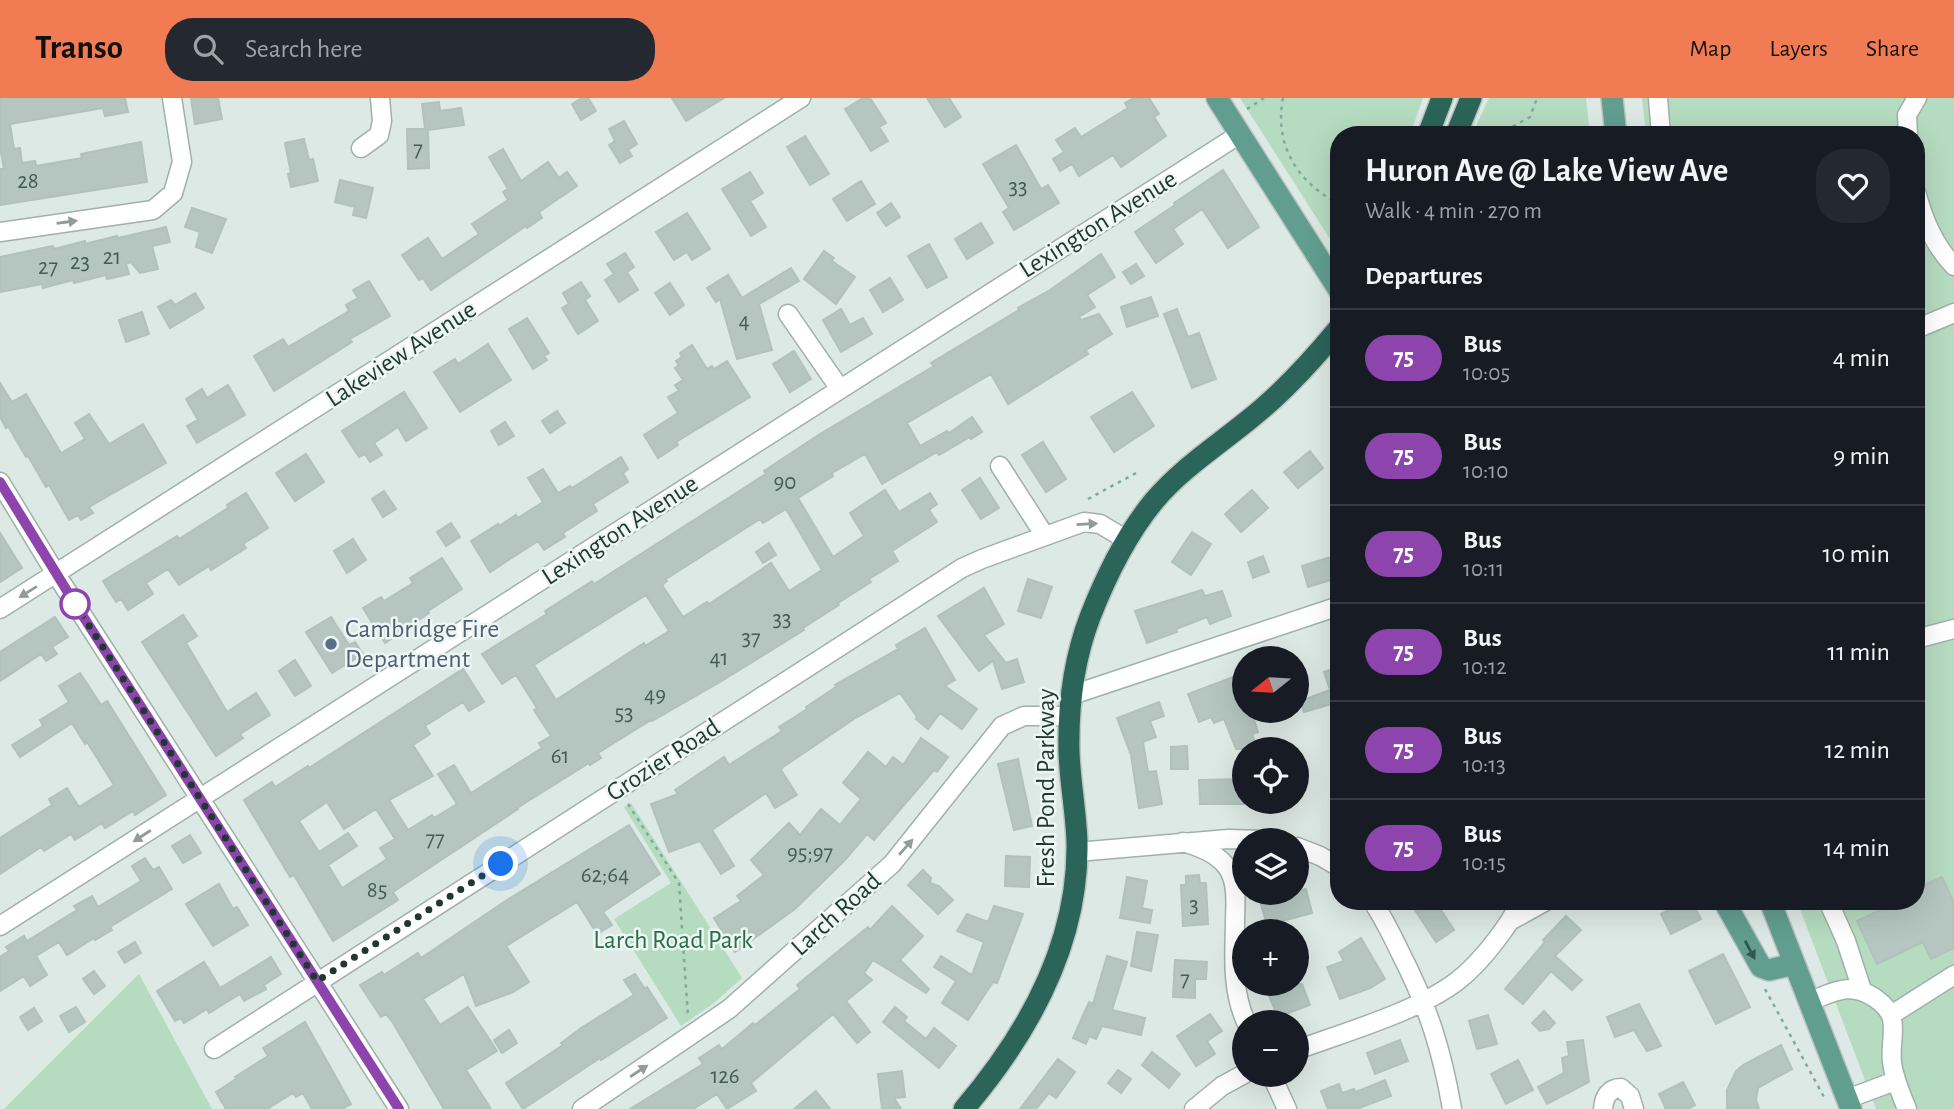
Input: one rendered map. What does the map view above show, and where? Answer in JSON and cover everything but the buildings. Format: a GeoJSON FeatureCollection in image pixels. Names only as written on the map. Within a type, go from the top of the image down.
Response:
{"type":"FeatureCollection","features":[{"type":"Feature","properties":{"kind":"highway"},"geometry":{"type":"LineString","coordinates":[[1431,126],[1442,98]]}},
{"type":"Feature","properties":{"kind":"highway"},"geometry":{"type":"LineString","coordinates":[[1460,126],[1471,98]]}},
{"type":"Feature","properties":{"kind":"highway","name":"Fresh Pond Parkway"},"geometry":{"type":"LineString","coordinates":[[964,1109],[1009,1048],[1048,982],[1070,918],[1077,852],[1069,753],[1071,706],[1089,621],[1102,588],[1127,540],[1162,492],[1268,404],[1330,337]]}},
{"type":"Feature","properties":{"kind":"main road"},"geometry":{"type":"LineString","coordinates":[[1217,98],[1330,276]]}},
{"type":"Feature","properties":{"kind":"main road"},"geometry":{"type":"LineString","coordinates":[[1612,98],[1615,126]]}},
{"type":"Feature","properties":{"kind":"main road"},"geometry":{"type":"LineString","coordinates":[[1729,910],[1761,967],[1768,970],[1794,964]]}},
{"type":"Feature","properties":{"kind":"main road"},"geometry":{"type":"LineString","coordinates":[[1773,910],[1808,1002],[1841,1103]]}},
{"type":"Feature","properties":{"kind":"street"},"geometry":{"type":"LineString","coordinates":[[0,232],[153,210],[173,193],[182,162],[172,98]]}},
{"type":"Feature","properties":{"kind":"street"},"geometry":{"type":"LineString","coordinates":[[361,148],[379,135],[382,121],[380,98]]}},
{"type":"Feature","properties":{"kind":"street","name":"Lakeview Avenue"},"geometry":{"type":"LineString","coordinates":[[0,609],[801,98]]}},
{"type":"Feature","properties":{"kind":"street"},"geometry":{"type":"LineString","coordinates":[[1658,98],[1660,126]]}},
{"type":"Feature","properties":{"kind":"street"},"geometry":{"type":"LineString","coordinates":[[1907,126],[1906,107],[1917,98]]}},
{"type":"Feature","properties":{"kind":"street","name":"Lexington Avenue"},"geometry":{"type":"LineString","coordinates":[[0,926],[1240,134]]}},
{"type":"Feature","properties":{"kind":"street"},"geometry":{"type":"LineString","coordinates":[[1925,221],[1938,247],[1954,266]]}},
{"type":"Feature","properties":{"kind":"street"},"geometry":{"type":"LineString","coordinates":[[1925,325],[1954,313]]}},
{"type":"Feature","properties":{"kind":"street"},"geometry":{"type":"LineString","coordinates":[[788,314],[840,388]]}},
{"type":"Feature","properties":{"kind":"street"},"geometry":{"type":"LineString","coordinates":[[1000,466],[1045,536]]}},
{"type":"Feature","properties":{"kind":"street"},"geometry":{"type":"LineString","coordinates":[[0,482],[399,1109]]}},
{"type":"Feature","properties":{"kind":"street","name":"Grozier Road"},"geometry":{"type":"LineString","coordinates":[[214,1049],[962,568],[1089,522],[1105,526],[1127,540]]}},
{"type":"Feature","properties":{"kind":"street","name":"Larch Road"},"geometry":{"type":"LineString","coordinates":[[582,1109],[721,1016],[881,873],[910,844],[1002,726],[1024,716],[1071,706],[1330,609]]}},
{"type":"Feature","properties":{"kind":"street"},"geometry":{"type":"LineString","coordinates":[[1925,637],[1954,629]]}},
{"type":"Feature","properties":{"kind":"street"},"geometry":{"type":"LineString","coordinates":[[1077,852],[1232,839]]}},
{"type":"Feature","properties":{"kind":"street"},"geometry":{"type":"LineString","coordinates":[[1183,842],[1204,850],[1221,861],[1232,877]]}},
{"type":"Feature","properties":{"kind":"street"},"geometry":{"type":"LineString","coordinates":[[1309,852],[1330,862]]}},
{"type":"Feature","properties":{"kind":"street"},"geometry":{"type":"LineString","coordinates":[[1239,905],[1234,978],[1241,1010]]}},
{"type":"Feature","properties":{"kind":"street"},"geometry":{"type":"LineString","coordinates":[[1378,910],[1424,1001],[1438,1041],[1452,1109]]}},
{"type":"Feature","properties":{"kind":"street"},"geometry":{"type":"LineString","coordinates":[[1309,1046],[1424,1001],[1453,984],[1471,969],[1510,921],[1515,910]]}},
{"type":"Feature","properties":{"kind":"street"},"geometry":{"type":"LineString","coordinates":[[1510,921],[1530,910]]}},
{"type":"Feature","properties":{"kind":"street"},"geometry":{"type":"LineString","coordinates":[[1832,910],[1862,990]]}},
{"type":"Feature","properties":{"kind":"street"},"geometry":{"type":"LineString","coordinates":[[1891,1015],[1954,975]]}},
{"type":"Feature","properties":{"kind":"street"},"geometry":{"type":"LineString","coordinates":[[1808,1002],[1850,988],[1862,990],[1880,1002],[1891,1015],[1894,1031],[1891,1059],[1895,1081],[1907,1109]]}},
{"type":"Feature","properties":{"kind":"street"},"geometry":{"type":"LineString","coordinates":[[1194,1109],[1232,1081]]}},
{"type":"Feature","properties":{"kind":"street"},"geometry":{"type":"LineString","coordinates":[[1841,1103],[1895,1081]]}},
{"type":"Feature","properties":{"kind":"street"},"geometry":{"type":"LineString","coordinates":[[1277,1087],[1287,1109]]}},
{"type":"Feature","properties":{"kind":"street"},"geometry":{"type":"LineString","coordinates":[[1603,1109],[1606,1095],[1622,1087],[1630,1096],[1634,1109]]}},
{"type":"Feature","properties":{"kind":"path"},"geometry":{"type":"LineString","coordinates":[[1244,111],[1264,98]]}},
{"type":"Feature","properties":{"kind":"path"},"geometry":{"type":"LineString","coordinates":[[1283,98],[1281,131],[1292,161],[1313,186],[1330,198]]}},
{"type":"Feature","properties":{"kind":"path"},"geometry":{"type":"LineString","coordinates":[[1514,126],[1530,117],[1537,98]]}},
{"type":"Feature","properties":{"kind":"path"},"geometry":{"type":"LineString","coordinates":[[1088,499],[1138,472]]}},
{"type":"Feature","properties":{"kind":"path"},"geometry":{"type":"LineString","coordinates":[[625,800],[679,883],[688,1023]]}},
{"type":"Feature","properties":{"kind":"path"},"geometry":{"type":"LineString","coordinates":[[1767,993],[1841,1103]]}},
{"type":"Feature","properties":{"kind":"green space"},"geometry":{"type":"Polygon","coordinates":[[[1240,98],[1423,98],[1413,126],[1330,126],[1330,239],[1240,98]]]}},
{"type":"Feature","properties":{"kind":"green space"},"geometry":{"type":"Polygon","coordinates":[[[1489,98],[1586,98],[1589,126],[1476,126],[1489,98]]]}},
{"type":"Feature","properties":{"kind":"green space"},"geometry":{"type":"Polygon","coordinates":[[[1642,98],[1954,98],[1954,1109],[1876,1109],[1800,910],[1925,910],[1925,126],[1645,126],[1642,98]]]}},
{"type":"Feature","properties":{"kind":"green space","name":"Larch Road Park"},"geometry":{"type":"Polygon","coordinates":[[[631,803],[742,978],[714,1003],[681,1026],[614,919],[671,883],[624,807],[631,803]]]}},
{"type":"Feature","properties":{"kind":"green space"},"geometry":{"type":"Polygon","coordinates":[[[139,974],[212,1109],[4,1109],[139,974]]]}},
{"type":"Feature","properties":{"kind":"bus line","name":"75"},"geometry":{"type":"LineString","coordinates":[[0,482],[399,1109]]}},
{"type":"Feature","properties":{"kind":"place","name":"Cambridge Fire Department"},"geometry":{"type":"Point","coordinates":[331,644]}},
{"type":"Feature","properties":{"kind":"route"},"geometry":{"type":"LineString","coordinates":[[75,604],[72,599],[317,981],[501,864]]}}]}
